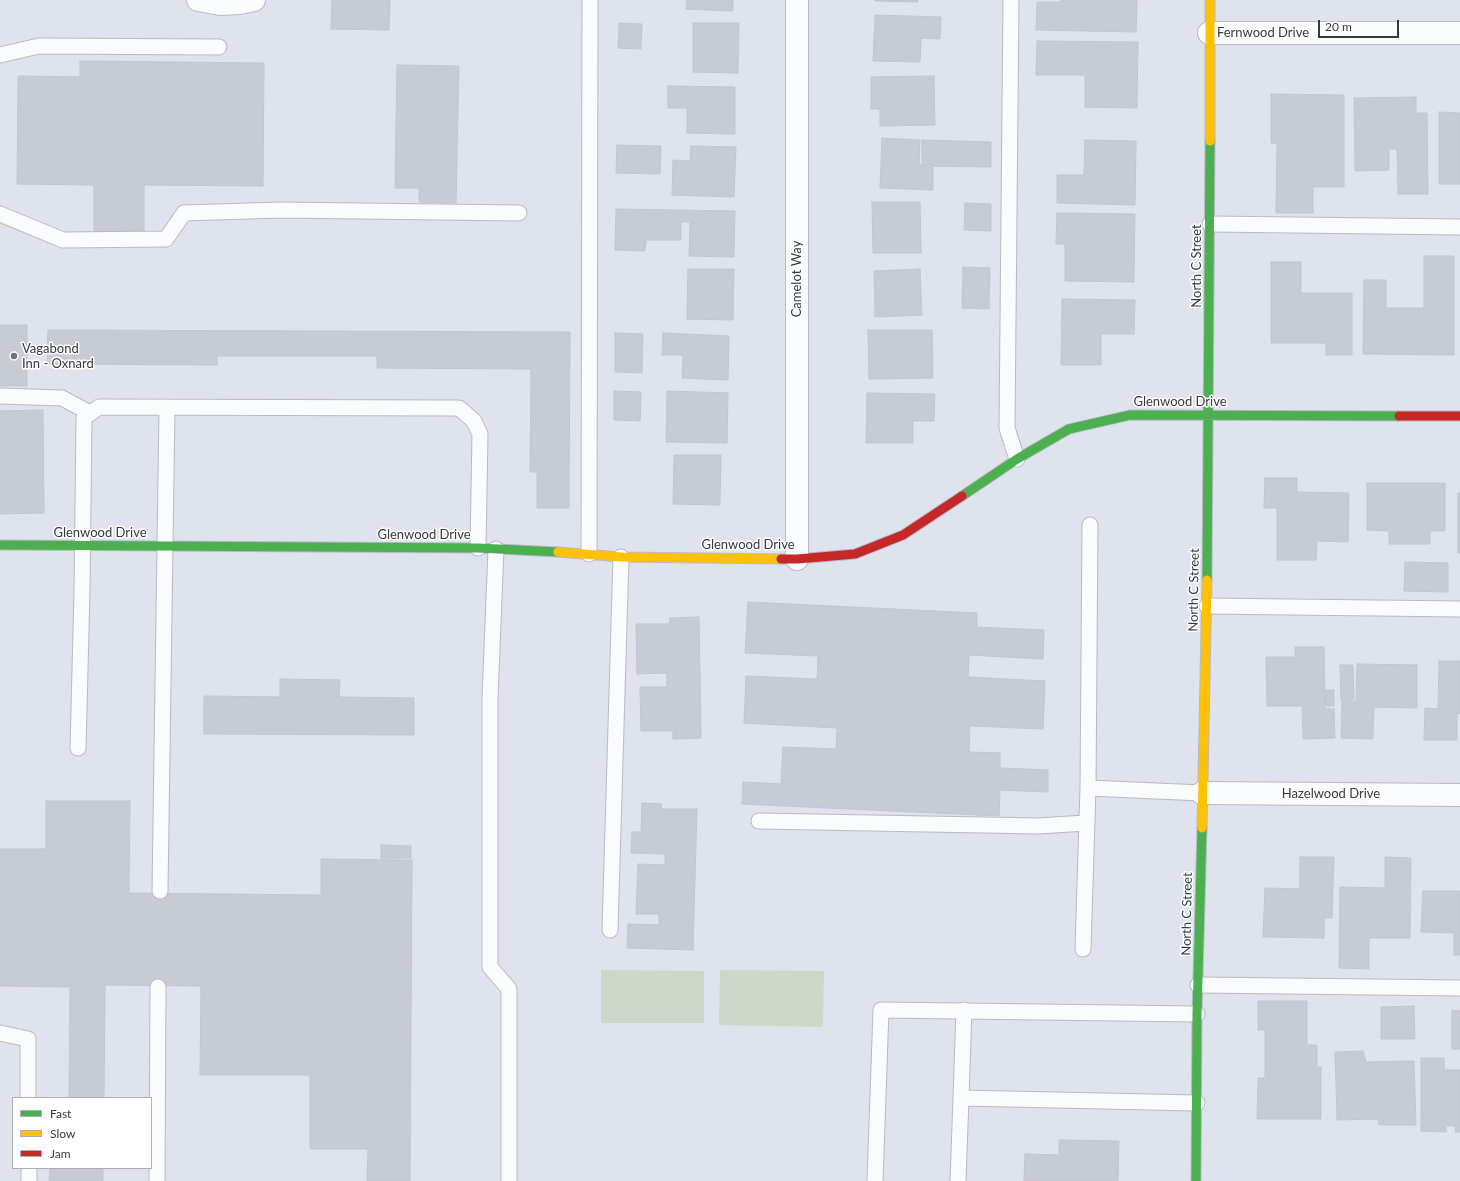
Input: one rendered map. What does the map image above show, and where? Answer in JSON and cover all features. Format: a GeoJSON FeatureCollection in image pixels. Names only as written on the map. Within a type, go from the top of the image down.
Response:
{"type":"FeatureCollection","features":[{"type":"Feature","properties":{"kind":"street"},"geometry":{"type":"LineString","coordinates":[[198,0],[220,4],[240,3],[254,0]]}},
{"type":"Feature","properties":{"kind":"street","name":"Camelot Way"},"geometry":{"type":"LineString","coordinates":[[797,0],[797,559]]}},
{"type":"Feature","properties":{"kind":"street","name":"North C Street"},"geometry":{"type":"LineString","coordinates":[[1196,1181],[1197,1014],[1207,606],[1210,0]]}},
{"type":"Feature","properties":{"kind":"street","name":"Fernwood Drive"},"geometry":{"type":"LineString","coordinates":[[1209,34],[1460,33]]}},
{"type":"Feature","properties":{"kind":"street","name":"Glenwood Drive"},"geometry":{"type":"LineString","coordinates":[[0,546],[478,548],[621,557],[797,559],[855,554],[903,534],[1017,459],[1069,429],[1130,415],[1460,416]]}},
{"type":"Feature","properties":{"kind":"street","name":"Hazelwood Drive"},"geometry":{"type":"LineString","coordinates":[[1202,793],[1460,795]]}},
{"type":"Feature","properties":{"kind":"lane"},"geometry":{"type":"LineString","coordinates":[[589,554],[590,0]]}},
{"type":"Feature","properties":{"kind":"lane"},"geometry":{"type":"LineString","coordinates":[[1011,0],[1007,428],[1017,459]]}},
{"type":"Feature","properties":{"kind":"lane"},"geometry":{"type":"LineString","coordinates":[[0,55],[39,46],[219,47]]}},
{"type":"Feature","properties":{"kind":"lane"},"geometry":{"type":"LineString","coordinates":[[0,214],[63,240],[166,239],[184,213],[280,210],[519,213]]}},
{"type":"Feature","properties":{"kind":"lane"},"geometry":{"type":"LineString","coordinates":[[1210,224],[1460,227]]}},
{"type":"Feature","properties":{"kind":"lane"},"geometry":{"type":"LineString","coordinates":[[0,396],[62,398],[90,413]]}},
{"type":"Feature","properties":{"kind":"lane"},"geometry":{"type":"LineString","coordinates":[[78,748],[84,418],[99,407],[459,408],[474,421],[480,434],[478,548]]}},
{"type":"Feature","properties":{"kind":"lane"},"geometry":{"type":"LineString","coordinates":[[160,891],[167,407]]}},
{"type":"Feature","properties":{"kind":"lane"},"geometry":{"type":"LineString","coordinates":[[1083,949],[1088,788],[1090,525]]}},
{"type":"Feature","properties":{"kind":"lane"},"geometry":{"type":"LineString","coordinates":[[496,549],[490,698],[490,967],[508,989],[509,1181]]}},
{"type":"Feature","properties":{"kind":"lane"},"geometry":{"type":"LineString","coordinates":[[610,930],[621,557]]}},
{"type":"Feature","properties":{"kind":"lane"},"geometry":{"type":"LineString","coordinates":[[1207,606],[1460,609]]}},
{"type":"Feature","properties":{"kind":"lane"},"geometry":{"type":"LineString","coordinates":[[1088,788],[1202,793]]}},
{"type":"Feature","properties":{"kind":"lane"},"geometry":{"type":"LineString","coordinates":[[759,821],[1038,826],[1086,823]]}},
{"type":"Feature","properties":{"kind":"lane"},"geometry":{"type":"LineString","coordinates":[[1198,985],[1460,988]]}},
{"type":"Feature","properties":{"kind":"lane"},"geometry":{"type":"LineString","coordinates":[[157,1181],[158,987]]}},
{"type":"Feature","properties":{"kind":"lane"},"geometry":{"type":"LineString","coordinates":[[875,1181],[881,1010],[1197,1014]]}},
{"type":"Feature","properties":{"kind":"lane"},"geometry":{"type":"LineString","coordinates":[[958,1181],[964,1010]]}},
{"type":"Feature","properties":{"kind":"lane"},"geometry":{"type":"LineString","coordinates":[[0,1033],[28,1039],[28,1097]]}},
{"type":"Feature","properties":{"kind":"lane"},"geometry":{"type":"LineString","coordinates":[[960,1098],[1197,1103]]}},
{"type":"Feature","properties":{"kind":"lane"},"geometry":{"type":"LineString","coordinates":[[29,1169],[29,1181]]}},
{"type":"Feature","properties":{"kind":"shaded area"},"geometry":{"type":"Polygon","coordinates":[[[601,970],[704,971],[704,1023],[601,1023],[601,970]]]}},
{"type":"Feature","properties":{"kind":"shaded area"},"geometry":{"type":"Polygon","coordinates":[[[720,970],[824,971],[823,1027],[719,1025],[720,970]]]}},
{"type":"Feature","properties":{"kind":"building"},"geometry":{"type":"Polygon","coordinates":[[[332,0],[390,0],[389,30],[331,29],[332,0]]]}},
{"type":"Feature","properties":{"kind":"building"},"geometry":{"type":"Polygon","coordinates":[[[687,0],[733,0],[733,11],[686,9],[687,0]]]}},
{"type":"Feature","properties":{"kind":"building"},"geometry":{"type":"Polygon","coordinates":[[[918,0],[918,2],[875,1],[918,0]]]}},
{"type":"Feature","properties":{"kind":"building"},"geometry":{"type":"Polygon","coordinates":[[[1061,0],[1137,0],[1136,32],[1036,30],[1037,2],[1061,2],[1061,0]]]}},
{"type":"Feature","properties":{"kind":"building"},"geometry":{"type":"Polygon","coordinates":[[[875,15],[941,17],[940,39],[921,38],[920,62],[873,61],[875,15]]]}},
{"type":"Feature","properties":{"kind":"building"},"geometry":{"type":"Polygon","coordinates":[[[619,23],[642,24],[641,49],[618,48],[619,23]]]}},
{"type":"Feature","properties":{"kind":"building"},"geometry":{"type":"Polygon","coordinates":[[[693,23],[739,23],[738,73],[693,72],[693,23]]]}},
{"type":"Feature","properties":{"kind":"building"},"geometry":{"type":"Polygon","coordinates":[[[1037,41],[1138,42],[1137,108],[1085,107],[1085,75],[1036,75],[1037,41]]]}},
{"type":"Feature","properties":{"kind":"building"},"geometry":{"type":"Polygon","coordinates":[[[80,61],[264,63],[263,186],[144,185],[144,236],[94,235],[94,185],[17,184],[18,76],[80,77],[80,61]]]}},
{"type":"Feature","properties":{"kind":"building"},"geometry":{"type":"Polygon","coordinates":[[[397,65],[459,66],[456,203],[419,202],[419,188],[395,188],[397,65]]]}},
{"type":"Feature","properties":{"kind":"building"},"geometry":{"type":"Polygon","coordinates":[[[934,76],[935,125],[880,126],[880,109],[871,109],[871,77],[934,76]]]}},
{"type":"Feature","properties":{"kind":"building"},"geometry":{"type":"Polygon","coordinates":[[[668,86],[735,87],[735,134],[687,133],[687,108],[668,108],[668,86]]]}},
{"type":"Feature","properties":{"kind":"building"},"geometry":{"type":"Polygon","coordinates":[[[1271,94],[1344,95],[1344,187],[1313,187],[1313,213],[1276,213],[1277,143],[1271,143],[1271,94]]]}},
{"type":"Feature","properties":{"kind":"building"},"geometry":{"type":"Polygon","coordinates":[[[1416,97],[1416,113],[1427,113],[1428,194],[1398,194],[1397,149],[1389,149],[1389,170],[1355,171],[1354,98],[1416,97]]]}},
{"type":"Feature","properties":{"kind":"building"},"geometry":{"type":"Polygon","coordinates":[[[1439,112],[1460,113],[1460,184],[1439,184],[1439,112]]]}},
{"type":"Feature","properties":{"kind":"building"},"geometry":{"type":"Polygon","coordinates":[[[882,138],[920,140],[919,165],[933,165],[933,190],[880,188],[882,138]]]}},
{"type":"Feature","properties":{"kind":"building"},"geometry":{"type":"Polygon","coordinates":[[[922,140],[991,142],[991,167],[922,166],[922,140]]]}},
{"type":"Feature","properties":{"kind":"building"},"geometry":{"type":"Polygon","coordinates":[[[1085,140],[1136,141],[1135,205],[1057,203],[1057,175],[1084,175],[1085,140]]]}},
{"type":"Feature","properties":{"kind":"building"},"geometry":{"type":"Polygon","coordinates":[[[617,145],[661,146],[660,174],[616,173],[617,145]]]}},
{"type":"Feature","properties":{"kind":"building"},"geometry":{"type":"Polygon","coordinates":[[[691,146],[736,147],[734,197],[672,195],[673,160],[690,161],[691,146]]]}},
{"type":"Feature","properties":{"kind":"building"},"geometry":{"type":"Polygon","coordinates":[[[872,202],[920,202],[921,253],[873,253],[872,202]]]}},
{"type":"Feature","properties":{"kind":"building"},"geometry":{"type":"Polygon","coordinates":[[[965,203],[991,204],[991,231],[964,230],[965,203]]]}},
{"type":"Feature","properties":{"kind":"building"},"geometry":{"type":"Polygon","coordinates":[[[616,209],[735,211],[734,257],[689,256],[690,222],[681,222],[681,240],[646,240],[645,251],[615,250],[616,209]]]}},
{"type":"Feature","properties":{"kind":"building"},"geometry":{"type":"Polygon","coordinates":[[[1057,213],[1135,214],[1134,282],[1065,281],[1065,244],[1056,244],[1057,213]]]}},
{"type":"Feature","properties":{"kind":"building"},"geometry":{"type":"Polygon","coordinates":[[[1424,256],[1454,256],[1454,355],[1363,354],[1364,280],[1386,280],[1386,308],[1424,308],[1424,256]]]}},
{"type":"Feature","properties":{"kind":"building"},"geometry":{"type":"Polygon","coordinates":[[[1271,262],[1301,262],[1301,293],[1352,293],[1352,355],[1326,355],[1326,343],[1271,343],[1271,262]]]}},
{"type":"Feature","properties":{"kind":"building"},"geometry":{"type":"Polygon","coordinates":[[[963,267],[990,268],[989,309],[962,308],[963,267]]]}},
{"type":"Feature","properties":{"kind":"building"},"geometry":{"type":"Polygon","coordinates":[[[688,269],[734,269],[733,320],[687,319],[688,269]]]}},
{"type":"Feature","properties":{"kind":"building"},"geometry":{"type":"Polygon","coordinates":[[[920,269],[922,315],[875,317],[874,271],[920,269]]]}},
{"type":"Feature","properties":{"kind":"building"},"geometry":{"type":"Polygon","coordinates":[[[1062,299],[1135,300],[1134,334],[1101,334],[1101,365],[1061,365],[1062,299]]]}},
{"type":"Feature","properties":{"kind":"building","name":"Vagabond Inn - Oxnard"},"geometry":{"type":"Polygon","coordinates":[[[0,325],[27,325],[27,386],[0,386],[0,325]]]}},
{"type":"Feature","properties":{"kind":"building"},"geometry":{"type":"Polygon","coordinates":[[[48,330],[570,332],[569,508],[537,508],[537,472],[530,472],[531,369],[377,368],[377,356],[217,356],[217,365],[47,364],[48,330]]]}},
{"type":"Feature","properties":{"kind":"building"},"geometry":{"type":"Polygon","coordinates":[[[868,330],[932,330],[933,378],[869,379],[868,330]]]}},
{"type":"Feature","properties":{"kind":"building"},"geometry":{"type":"Polygon","coordinates":[[[615,333],[643,334],[642,373],[615,372],[615,333]]]}},
{"type":"Feature","properties":{"kind":"building"},"geometry":{"type":"Polygon","coordinates":[[[663,333],[729,336],[728,380],[682,378],[683,355],[662,355],[663,333]]]}},
{"type":"Feature","properties":{"kind":"building"},"geometry":{"type":"Polygon","coordinates":[[[614,391],[641,392],[640,421],[614,420],[614,391]]]}},
{"type":"Feature","properties":{"kind":"building"},"geometry":{"type":"Polygon","coordinates":[[[667,391],[728,393],[727,443],[666,442],[667,391]]]}},
{"type":"Feature","properties":{"kind":"building"},"geometry":{"type":"Polygon","coordinates":[[[867,393],[935,394],[934,421],[913,421],[913,443],[866,443],[867,393]]]}},
{"type":"Feature","properties":{"kind":"building"},"geometry":{"type":"Polygon","coordinates":[[[43,410],[44,513],[0,514],[0,411],[43,410]]]}},
{"type":"Feature","properties":{"kind":"building"},"geometry":{"type":"Polygon","coordinates":[[[674,455],[721,455],[720,505],[673,504],[674,455]]]}},
{"type":"Feature","properties":{"kind":"building"},"geometry":{"type":"Polygon","coordinates":[[[1265,478],[1297,478],[1297,492],[1349,493],[1348,542],[1317,541],[1316,560],[1277,560],[1277,508],[1264,508],[1265,478]]]}},
{"type":"Feature","properties":{"kind":"building"},"geometry":{"type":"Polygon","coordinates":[[[1367,483],[1445,483],[1445,531],[1430,531],[1430,544],[1389,544],[1389,531],[1367,530],[1367,483]]]}},
{"type":"Feature","properties":{"kind":"building"},"geometry":{"type":"Polygon","coordinates":[[[1458,493],[1460,493],[1460,553],[1458,553],[1458,493]]]}},
{"type":"Feature","properties":{"kind":"building"},"geometry":{"type":"Polygon","coordinates":[[[1405,562],[1448,563],[1448,592],[1404,591],[1405,562]]]}},
{"type":"Feature","properties":{"kind":"building"},"geometry":{"type":"Polygon","coordinates":[[[748,602],[977,613],[977,627],[1044,630],[1043,659],[969,655],[968,677],[1045,681],[1043,729],[970,726],[969,752],[1000,753],[1000,768],[1048,770],[1048,792],[1000,790],[999,816],[742,804],[743,782],[781,784],[783,747],[836,749],[837,728],[744,723],[746,676],[817,679],[818,656],[745,653],[748,602]]]}},
{"type":"Feature","properties":{"kind":"building"},"geometry":{"type":"Polygon","coordinates":[[[699,617],[701,738],[673,739],[673,731],[641,731],[640,687],[667,687],[667,673],[637,674],[636,624],[670,624],[670,618],[699,617]]]}},
{"type":"Feature","properties":{"kind":"building"},"geometry":{"type":"Polygon","coordinates":[[[1295,647],[1324,647],[1325,709],[1334,709],[1335,738],[1303,739],[1302,706],[1267,706],[1266,657],[1295,657],[1295,647]]]}},
{"type":"Feature","properties":{"kind":"building"},"geometry":{"type":"Polygon","coordinates":[[[1439,661],[1460,661],[1460,714],[1457,713],[1457,740],[1424,740],[1425,708],[1438,709],[1439,661]]]}},
{"type":"Feature","properties":{"kind":"building"},"geometry":{"type":"Polygon","coordinates":[[[1357,664],[1417,665],[1417,708],[1374,707],[1373,739],[1341,738],[1342,701],[1356,702],[1357,664]]]}},
{"type":"Feature","properties":{"kind":"building"},"geometry":{"type":"Polygon","coordinates":[[[1340,665],[1353,665],[1354,700],[1341,700],[1340,665]]]}},
{"type":"Feature","properties":{"kind":"building"},"geometry":{"type":"Polygon","coordinates":[[[280,679],[340,680],[339,697],[414,698],[414,735],[204,734],[204,696],[280,697],[280,679]]]}},
{"type":"Feature","properties":{"kind":"building"},"geometry":{"type":"Polygon","coordinates":[[[1325,690],[1334,690],[1334,706],[1326,706],[1325,690]]]}},
{"type":"Feature","properties":{"kind":"building"},"geometry":{"type":"Polygon","coordinates":[[[46,801],[130,801],[129,893],[321,895],[321,859],[412,860],[410,1181],[367,1181],[368,1149],[310,1149],[310,1075],[200,1075],[201,986],[105,985],[104,1097],[69,1097],[70,987],[0,986],[0,849],[46,849],[46,801]]]}},
{"type":"Feature","properties":{"kind":"building"},"geometry":{"type":"Polygon","coordinates":[[[642,803],[662,804],[661,809],[697,809],[693,950],[627,948],[628,924],[659,925],[659,914],[636,914],[638,864],[665,865],[665,854],[631,853],[632,832],[641,832],[642,803]]]}},
{"type":"Feature","properties":{"kind":"building"},"geometry":{"type":"Polygon","coordinates":[[[381,845],[411,846],[411,858],[381,858],[381,845]]]}},
{"type":"Feature","properties":{"kind":"building"},"geometry":{"type":"Polygon","coordinates":[[[1300,857],[1334,857],[1332,918],[1324,918],[1324,938],[1263,937],[1265,888],[1300,889],[1300,857]]]}},
{"type":"Feature","properties":{"kind":"building"},"geometry":{"type":"Polygon","coordinates":[[[1385,857],[1411,858],[1410,938],[1369,938],[1369,969],[1339,968],[1340,887],[1385,888],[1385,857]]]}},
{"type":"Feature","properties":{"kind":"building"},"geometry":{"type":"Polygon","coordinates":[[[1423,891],[1460,891],[1460,955],[1454,955],[1454,933],[1421,932],[1423,891]]]}},
{"type":"Feature","properties":{"kind":"building"},"geometry":{"type":"Polygon","coordinates":[[[1258,1001],[1307,1001],[1307,1045],[1317,1045],[1317,1067],[1321,1067],[1321,1119],[1257,1119],[1258,1078],[1265,1078],[1265,1030],[1258,1030],[1258,1001]]]}},
{"type":"Feature","properties":{"kind":"building"},"geometry":{"type":"Polygon","coordinates":[[[1414,1006],[1415,1039],[1381,1039],[1381,1007],[1414,1006]]]}},
{"type":"Feature","properties":{"kind":"building"},"geometry":{"type":"Polygon","coordinates":[[[1452,1010],[1460,1011],[1460,1049],[1452,1049],[1452,1010]]]}},
{"type":"Feature","properties":{"kind":"building"},"geometry":{"type":"Polygon","coordinates":[[[1363,1051],[1366,1062],[1414,1061],[1416,1125],[1379,1125],[1378,1119],[1337,1120],[1335,1052],[1363,1051]]]}},
{"type":"Feature","properties":{"kind":"building"},"geometry":{"type":"Polygon","coordinates":[[[1421,1058],[1444,1058],[1444,1070],[1460,1070],[1460,1132],[1455,1132],[1456,1126],[1446,1126],[1446,1132],[1421,1131],[1421,1058]]]}},
{"type":"Feature","properties":{"kind":"building"},"geometry":{"type":"Polygon","coordinates":[[[1059,1140],[1119,1141],[1118,1181],[1024,1181],[1025,1154],[1059,1155],[1059,1140]]]}},
{"type":"Feature","properties":{"kind":"building"},"geometry":{"type":"Polygon","coordinates":[[[50,1169],[103,1169],[103,1181],[49,1181],[50,1169]]]}},
{"type":"Feature","properties":{"kind":"traffic: fast"},"geometry":{"type":"LineString","coordinates":[[1207,580],[1210,141]]}},
{"type":"Feature","properties":{"kind":"traffic: fast"},"geometry":{"type":"LineString","coordinates":[[962,496],[1017,459],[1069,429],[1130,415],[1399,416]]}},
{"type":"Feature","properties":{"kind":"traffic: fast"},"geometry":{"type":"LineString","coordinates":[[0,545],[478,548],[558,552]]}},
{"type":"Feature","properties":{"kind":"traffic: fast"},"geometry":{"type":"LineString","coordinates":[[1196,1181],[1197,1014],[1202,828]]}},
{"type":"Feature","properties":{"kind":"traffic: slow"},"geometry":{"type":"LineString","coordinates":[[1210,0],[1210,141]]}},
{"type":"Feature","properties":{"kind":"traffic: slow"},"geometry":{"type":"LineString","coordinates":[[558,552],[621,557],[781,559]]}},
{"type":"Feature","properties":{"kind":"traffic: slow"},"geometry":{"type":"LineString","coordinates":[[1202,828],[1207,580]]}},
{"type":"Feature","properties":{"kind":"traffic: jam"},"geometry":{"type":"LineString","coordinates":[[1399,416],[1460,416]]}},
{"type":"Feature","properties":{"kind":"traffic: jam"},"geometry":{"type":"LineString","coordinates":[[781,559],[855,554],[903,535],[962,496]]}},
{"type":"Feature","properties":{"kind":"place","name":"Vagabond Inn - Oxnard"},"geometry":{"type":"Point","coordinates":[14,356]}}]}
